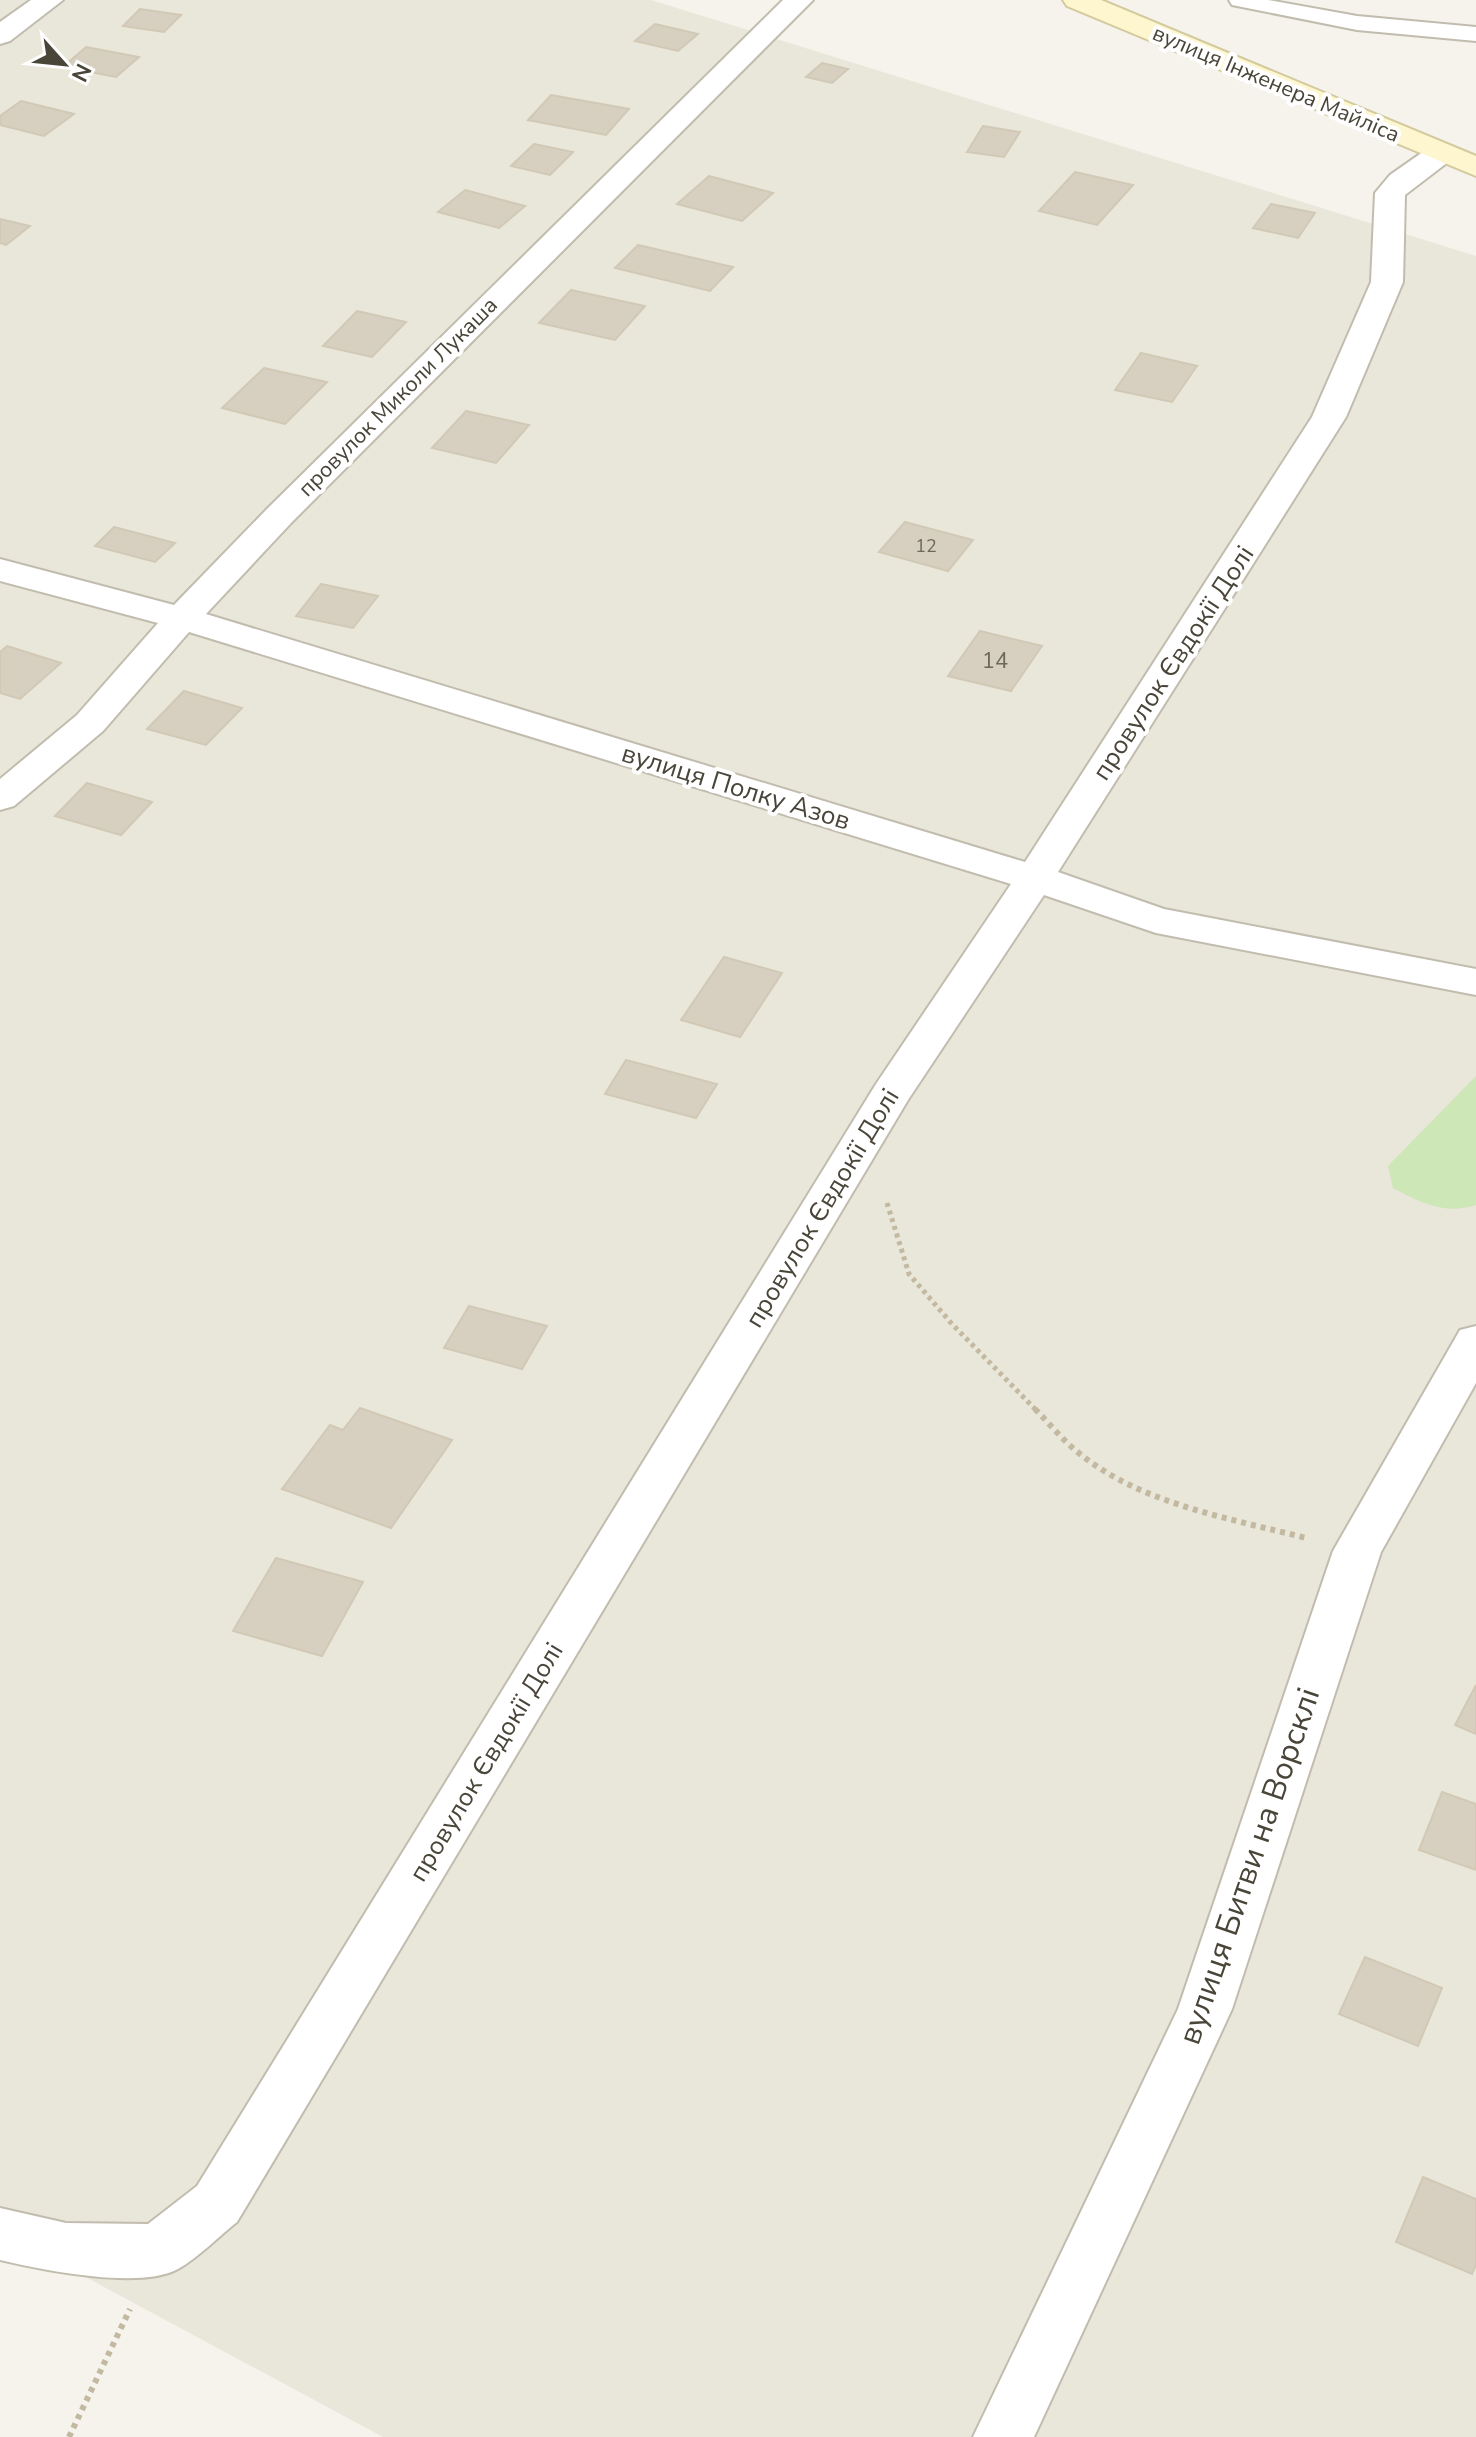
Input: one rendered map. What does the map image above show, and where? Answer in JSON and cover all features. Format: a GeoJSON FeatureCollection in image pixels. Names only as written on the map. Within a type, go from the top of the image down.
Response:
{"type":"FeatureCollection","features":[{"type":"Feature","properties":{"kind":"street"},"geometry":{"type":"LineString","coordinates":[[0,35],[49,0]]}},
{"type":"Feature","properties":{"kind":"street","name":"провулок Миколи Лукаша"},"geometry":{"type":"LineString","coordinates":[[0,798],[90,723],[182,618],[324,471],[799,0]]}},
{"type":"Feature","properties":{"kind":"street","name":"вулиця Інженера Майліса"},"geometry":{"type":"LineString","coordinates":[[1077,0],[1458,160]]}},
{"type":"Feature","properties":{"kind":"street","name":"провулок Євдокії Долі"},"geometry":{"type":"LineString","coordinates":[[158,2250],[217,2204],[891,1094],[1035,878],[1329,417],[1387,282],[1390,193],[1401,181],[1458,160]]}},
{"type":"Feature","properties":{"kind":"street","name":"вулиця Полку Азов"},"geometry":{"type":"LineString","coordinates":[[0,570],[182,618],[1035,878],[1156,920],[1476,982]]}},
{"type":"Feature","properties":{"kind":"street","name":"вулиця Битви на Ворсклі"},"geometry":{"type":"LineString","coordinates":[[1003,2437],[1205,2009],[1357,1551],[1476,1342]]}},
{"type":"Feature","properties":{"kind":"street"},"geometry":{"type":"LineString","coordinates":[[0,2234],[66,2249],[158,2250]]}},
{"type":"Feature","properties":{"kind":"lane"},"geometry":{"type":"LineString","coordinates":[[1240,0],[1294,14],[1371,27],[1476,34]]}},
{"type":"Feature","properties":{"kind":"path"},"geometry":{"type":"LineString","coordinates":[[887,1194],[886,1208],[909,1274],[952,1324],[1075,1450],[1127,1483],[1199,1511],[1357,1551]]}},
{"type":"Feature","properties":{"kind":"path"},"geometry":{"type":"LineString","coordinates":[[69,2437],[158,2250]]}},
{"type":"Feature","properties":{"kind":"shaded area"},"geometry":{"type":"Polygon","coordinates":[[[0,0],[651,0],[1476,256],[1476,2437],[383,2437],[0,2231],[0,0]]]}},
{"type":"Feature","properties":{"kind":"green space"},"geometry":{"type":"Polygon","coordinates":[[[1476,1076],[1476,1205],[1443,1208],[1423,1203],[1393,1188],[1388,1166],[1476,1076]]]}},
{"type":"Feature","properties":{"kind":"building"},"geometry":{"type":"Polygon","coordinates":[[[140,9],[181,15],[164,32],[123,26],[140,9]]]}},
{"type":"Feature","properties":{"kind":"building"},"geometry":{"type":"Polygon","coordinates":[[[655,24],[698,34],[678,51],[635,41],[655,24]]]}},
{"type":"Feature","properties":{"kind":"building"},"geometry":{"type":"Polygon","coordinates":[[[86,47],[139,57],[116,77],[63,67],[86,47]]]}},
{"type":"Feature","properties":{"kind":"building"},"geometry":{"type":"Polygon","coordinates":[[[822,63],[848,69],[832,83],[806,77],[822,63]]]}},
{"type":"Feature","properties":{"kind":"building"},"geometry":{"type":"Polygon","coordinates":[[[551,95],[629,109],[606,135],[528,120],[551,95]]]}},
{"type":"Feature","properties":{"kind":"building"},"geometry":{"type":"Polygon","coordinates":[[[21,101],[74,114],[44,136],[0,125],[0,116],[21,101]]]}},
{"type":"Feature","properties":{"kind":"building"},"geometry":{"type":"Polygon","coordinates":[[[983,126],[1020,132],[1004,157],[967,152],[983,126]]]}},
{"type":"Feature","properties":{"kind":"building"},"geometry":{"type":"Polygon","coordinates":[[[534,144],[573,152],[550,175],[511,166],[534,144]]]}},
{"type":"Feature","properties":{"kind":"building"},"geometry":{"type":"Polygon","coordinates":[[[1075,172],[1133,185],[1097,225],[1039,211],[1075,172]]]}},
{"type":"Feature","properties":{"kind":"building"},"geometry":{"type":"Polygon","coordinates":[[[709,176],[773,193],[742,221],[677,204],[709,176]]]}},
{"type":"Feature","properties":{"kind":"building"},"geometry":{"type":"Polygon","coordinates":[[[465,190],[525,206],[499,228],[438,212],[465,190]]]}},
{"type":"Feature","properties":{"kind":"building"},"geometry":{"type":"Polygon","coordinates":[[[1271,204],[1315,213],[1298,238],[1253,228],[1271,204]]]}},
{"type":"Feature","properties":{"kind":"building"},"geometry":{"type":"Polygon","coordinates":[[[0,219],[30,226],[6,245],[0,243],[0,219]]]}},
{"type":"Feature","properties":{"kind":"building"},"geometry":{"type":"Polygon","coordinates":[[[638,245],[733,267],[710,291],[615,268],[638,245]]]}},
{"type":"Feature","properties":{"kind":"building"},"geometry":{"type":"Polygon","coordinates":[[[571,290],[645,306],[615,340],[539,323],[571,290]]]}},
{"type":"Feature","properties":{"kind":"building"},"geometry":{"type":"Polygon","coordinates":[[[357,311],[406,322],[372,357],[323,346],[357,311]]]}},
{"type":"Feature","properties":{"kind":"building"},"geometry":{"type":"Polygon","coordinates":[[[1141,353],[1197,366],[1172,402],[1115,390],[1141,353]]]}},
{"type":"Feature","properties":{"kind":"building"},"geometry":{"type":"Polygon","coordinates":[[[264,368],[327,382],[285,424],[222,408],[264,368]]]}},
{"type":"Feature","properties":{"kind":"building"},"geometry":{"type":"Polygon","coordinates":[[[466,411],[529,425],[496,463],[432,448],[466,411]]]}},
{"type":"Feature","properties":{"kind":"building"},"geometry":{"type":"Polygon","coordinates":[[[905,522],[973,540],[948,571],[879,552],[905,522]]]}},
{"type":"Feature","properties":{"kind":"building"},"geometry":{"type":"Polygon","coordinates":[[[114,527],[175,543],[155,562],[95,546],[114,527]]]}},
{"type":"Feature","properties":{"kind":"building"},"geometry":{"type":"Polygon","coordinates":[[[321,584],[378,596],[353,628],[296,616],[321,584]]]}},
{"type":"Feature","properties":{"kind":"building"},"geometry":{"type":"Polygon","coordinates":[[[980,631],[1042,646],[1011,691],[948,676],[980,631]]]}},
{"type":"Feature","properties":{"kind":"building"},"geometry":{"type":"Polygon","coordinates":[[[7,646],[61,663],[20,699],[0,693],[0,652],[7,646]]]}},
{"type":"Feature","properties":{"kind":"building"},"geometry":{"type":"Polygon","coordinates":[[[184,691],[242,708],[206,745],[147,729],[184,691]]]}},
{"type":"Feature","properties":{"kind":"building"},"geometry":{"type":"Polygon","coordinates":[[[87,783],[152,802],[121,835],[55,816],[87,783]]]}},
{"type":"Feature","properties":{"kind":"building"},"geometry":{"type":"Polygon","coordinates":[[[724,957],[782,973],[740,1037],[681,1020],[724,957]]]}},
{"type":"Feature","properties":{"kind":"building"},"geometry":{"type":"Polygon","coordinates":[[[626,1060],[717,1084],[696,1118],[605,1094],[626,1060]]]}},
{"type":"Feature","properties":{"kind":"building"},"geometry":{"type":"Polygon","coordinates":[[[469,1306],[547,1326],[522,1369],[444,1348],[469,1306]]]}},
{"type":"Feature","properties":{"kind":"building"},"geometry":{"type":"Polygon","coordinates":[[[360,1408],[452,1440],[391,1528],[282,1489],[330,1425],[343,1430],[360,1408]]]}},
{"type":"Feature","properties":{"kind":"building"},"geometry":{"type":"Polygon","coordinates":[[[276,1558],[363,1582],[322,1656],[233,1631],[276,1558]]]}},
{"type":"Feature","properties":{"kind":"building"},"geometry":{"type":"Polygon","coordinates":[[[1476,1685],[1476,1734],[1455,1725],[1476,1685]]]}},
{"type":"Feature","properties":{"kind":"building"},"geometry":{"type":"Polygon","coordinates":[[[1442,1792],[1476,1804],[1476,1870],[1419,1850],[1442,1792]]]}},
{"type":"Feature","properties":{"kind":"building"},"geometry":{"type":"Polygon","coordinates":[[[1365,1957],[1442,1988],[1418,2046],[1339,2014],[1365,1957]]]}},
{"type":"Feature","properties":{"kind":"building"},"geometry":{"type":"Polygon","coordinates":[[[1423,2177],[1476,2199],[1476,2264],[1472,2274],[1396,2242],[1423,2177]]]}}]}
